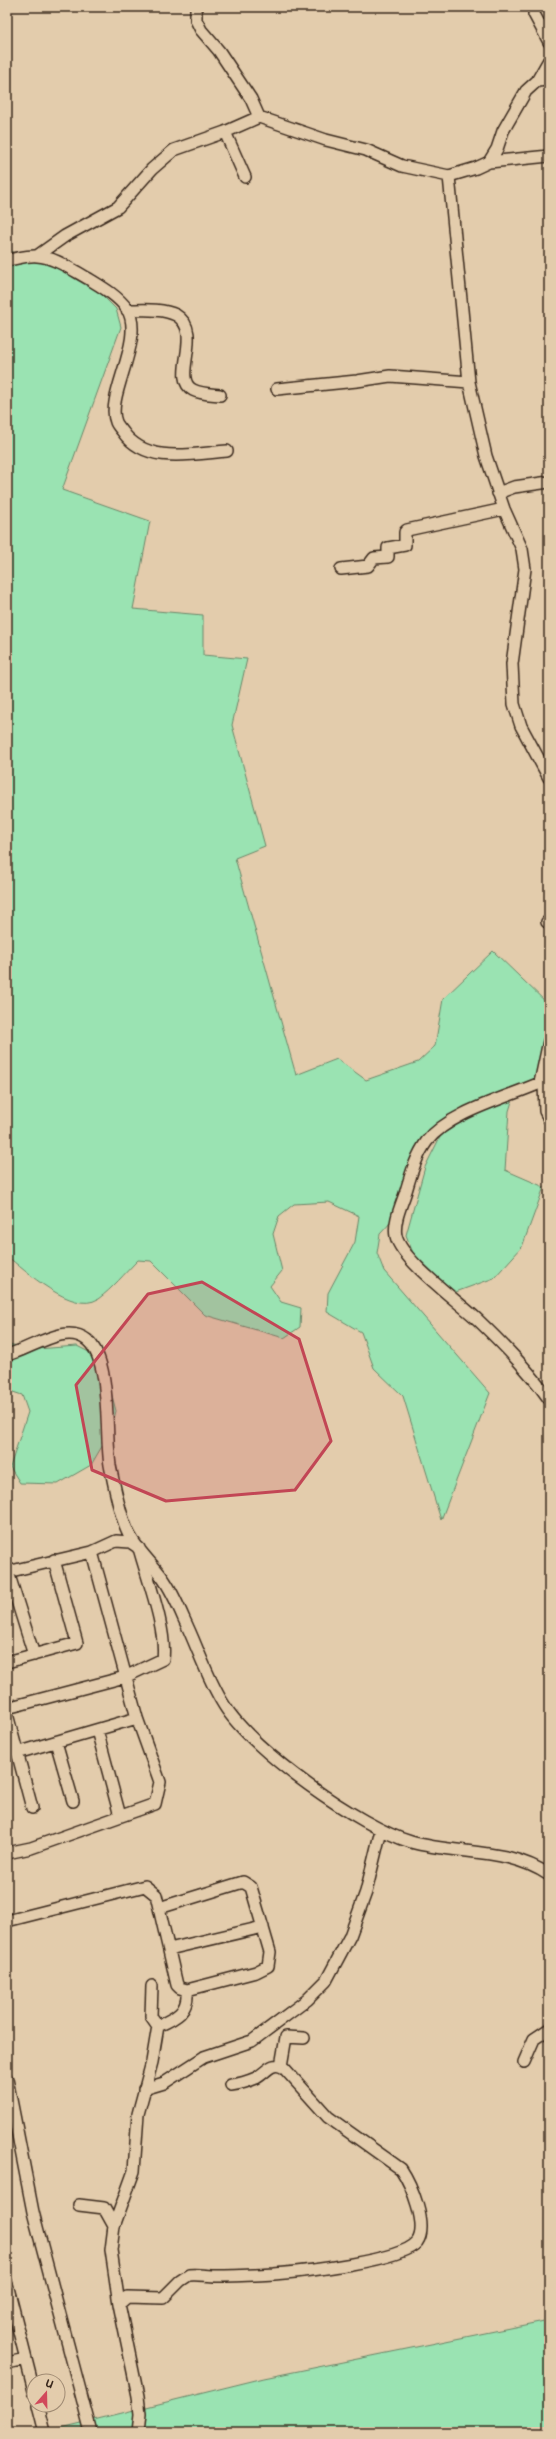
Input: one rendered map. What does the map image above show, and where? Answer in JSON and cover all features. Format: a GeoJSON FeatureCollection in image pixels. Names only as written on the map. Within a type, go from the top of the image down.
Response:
{"type":"FeatureCollection","features":[{"type":"Feature","properties":{"kind":"street"},"geometry":{"type":"LineString","coordinates":[[196,7],[196,20],[201,30],[219,51],[251,99],[259,117]]}},
{"type":"Feature","properties":{"kind":"street"},"geometry":{"type":"LineString","coordinates":[[534,14],[549,42]]}},
{"type":"Feature","properties":{"kind":"street"},"geometry":{"type":"LineString","coordinates":[[489,162],[526,91],[537,81],[549,60]]}},
{"type":"Feature","properties":{"kind":"street"},"geometry":{"type":"LineString","coordinates":[[537,81],[549,80]]}},
{"type":"Feature","properties":{"kind":"street"},"geometry":{"type":"LineString","coordinates":[[37,256],[65,236],[118,207],[152,169],[174,150],[225,132],[259,117],[326,140],[366,150],[402,166],[449,176],[476,168],[489,162],[549,156]]}},
{"type":"Feature","properties":{"kind":"street"},"geometry":{"type":"LineString","coordinates":[[225,132],[245,177]]}},
{"type":"Feature","properties":{"kind":"street"},"geometry":{"type":"LineString","coordinates":[[449,176],[469,382],[486,456],[498,493],[522,549],[525,569],[512,664],[514,704],[521,726],[549,778]]}},
{"type":"Feature","properties":{"kind":"street"},"geometry":{"type":"LineString","coordinates":[[7,260],[37,256],[67,266],[100,286],[127,310],[131,327],[129,356],[116,398],[115,421],[127,439],[156,454],[173,456],[227,450]]}},
{"type":"Feature","properties":{"kind":"street"},"geometry":{"type":"LineString","coordinates":[[127,310],[167,312],[176,315],[185,323],[188,338],[184,374],[186,383],[192,389],[220,395]]}},
{"type":"Feature","properties":{"kind":"street"},"geometry":{"type":"LineString","coordinates":[[277,389],[390,376],[469,382]]}},
{"type":"Feature","properties":{"kind":"street"},"geometry":{"type":"LineString","coordinates":[[498,493],[514,487],[549,482]]}},
{"type":"Feature","properties":{"kind":"street"},"geometry":{"type":"LineString","coordinates":[[341,569],[368,566],[374,558],[388,557],[388,548],[405,545],[405,532],[407,530],[504,508]]}},
{"type":"Feature","properties":{"kind":"street"},"geometry":{"type":"LineString","coordinates":[[549,1041],[544,1084],[545,1111],[549,1119]]}},
{"type":"Feature","properties":{"kind":"street"},"geometry":{"type":"LineString","coordinates":[[544,1084],[470,1111],[442,1128],[428,1141],[415,1161],[397,1223],[396,1235],[401,1246],[440,1289],[477,1319],[538,1383],[549,1399]]}},
{"type":"Feature","properties":{"kind":"street"},"geometry":{"type":"LineString","coordinates":[[7,1355],[25,1350],[48,1338],[70,1332],[86,1339],[98,1350],[104,1375],[110,1464],[130,1536],[163,1578],[225,1707],[269,1753],[286,1768],[381,1830],[411,1842],[516,1858],[549,1875]]}},
{"type":"Feature","properties":{"kind":"street"},"geometry":{"type":"LineString","coordinates":[[7,1708],[125,1677],[162,1659],[164,1648],[162,1631],[139,1548],[130,1542],[116,1541],[92,1552],[8,1572],[34,1655]]}},
{"type":"Feature","properties":{"kind":"street"},"geometry":{"type":"LineString","coordinates":[[7,1852],[32,1848],[155,1804],[160,1782],[137,1718],[92,1552]]}},
{"type":"Feature","properties":{"kind":"street"},"geometry":{"type":"LineString","coordinates":[[7,1662],[77,1643],[54,1560]]}},
{"type":"Feature","properties":{"kind":"street"},"geometry":{"type":"LineString","coordinates":[[7,1714],[32,1808]]}},
{"type":"Feature","properties":{"kind":"street"},"geometry":{"type":"LineString","coordinates":[[18,1753],[137,1718]]}},
{"type":"Feature","properties":{"kind":"street"},"geometry":{"type":"LineString","coordinates":[[97,1730],[120,1816]]}},
{"type":"Feature","properties":{"kind":"street"},"geometry":{"type":"LineString","coordinates":[[56,1742],[73,1801]]}},
{"type":"Feature","properties":{"kind":"street"},"geometry":{"type":"LineString","coordinates":[[144,2089],[164,2083],[204,2058],[252,2041],[307,2000],[326,1981],[350,1936],[366,1892],[381,1830]]}},
{"type":"Feature","properties":{"kind":"street"},"geometry":{"type":"LineString","coordinates":[[7,1921],[145,1886],[156,1895],[159,1908],[169,1949],[177,1985],[180,1988],[187,1990],[256,1972],[268,1966],[270,1952],[251,1886],[243,1882],[159,1908]]}},
{"type":"Feature","properties":{"kind":"street"},"geometry":{"type":"LineString","coordinates":[[169,1949],[263,1927]]}},
{"type":"Feature","properties":{"kind":"street"},"geometry":{"type":"LineString","coordinates":[[138,2432],[140,2414],[138,2396],[111,2260],[114,2226],[134,2170],[138,2114],[158,2026],[151,2016],[152,1986]]}},
{"type":"Feature","properties":{"kind":"street"},"geometry":{"type":"LineString","coordinates":[[158,2026],[180,2015],[187,2005],[187,1990]]}},
{"type":"Feature","properties":{"kind":"street"},"geometry":{"type":"LineString","coordinates":[[524,2062],[534,2039],[549,2029]]}},
{"type":"Feature","properties":{"kind":"street"},"geometry":{"type":"LineString","coordinates":[[281,2066],[286,2037],[304,2038]]}},
{"type":"Feature","properties":{"kind":"street"},"geometry":{"type":"LineString","coordinates":[[231,2085],[256,2078],[267,2068],[281,2066]]}},
{"type":"Feature","properties":{"kind":"street"},"geometry":{"type":"LineString","coordinates":[[119,2304],[127,2297],[163,2298],[180,2281],[189,2275],[274,2274],[336,2266],[407,2251],[420,2237],[421,2226],[418,2206],[408,2179],[401,2169],[328,2117],[281,2066]]}},
{"type":"Feature","properties":{"kind":"street"},"geometry":{"type":"LineString","coordinates":[[7,2078],[8,2091],[33,2212],[91,2432]]}},
{"type":"Feature","properties":{"kind":"street"},"geometry":{"type":"LineString","coordinates":[[79,2205],[104,2208],[114,2226]]}},
{"type":"Feature","properties":{"kind":"street"},"geometry":{"type":"LineString","coordinates":[[7,2284],[30,2373]]}},
{"type":"Feature","properties":{"kind":"street"},"geometry":{"type":"LineString","coordinates":[[7,2363],[26,2359]]}},
{"type":"Feature","properties":{"kind":"street"},"geometry":{"type":"LineString","coordinates":[[40,2413],[45,2432]]}},
{"type":"Feature","properties":{"kind":"highlighted area"},"geometry":{"type":"Polygon","coordinates":[[[202,1282],[299,1339],[331,1441],[295,1490],[166,1501],[92,1470],[76,1385],[148,1294],[202,1282]]]}},
{"type":"Feature","properties":{"kind":"green space"},"geometry":{"type":"Polygon","coordinates":[[[7,249],[34,262],[54,263],[88,281],[116,309],[121,327],[62,490],[150,521],[133,609],[203,615],[203,655],[247,659],[232,725],[265,846],[235,858],[296,1075],[337,1059],[366,1080],[418,1062],[435,1046],[443,999],[493,951],[549,1005],[549,1052],[538,1083],[514,1095],[509,1111],[505,1170],[544,1187],[522,1247],[494,1278],[453,1293],[413,1253],[406,1235],[425,1167],[448,1121],[419,1144],[393,1220],[380,1234],[377,1253],[384,1271],[490,1393],[441,1520],[403,1396],[374,1368],[361,1332],[327,1312],[328,1293],[355,1242],[359,1216],[329,1202],[294,1204],[279,1216],[273,1234],[282,1271],[270,1286],[281,1302],[301,1308],[300,1327],[284,1338],[205,1315],[151,1261],[138,1260],[103,1295],[98,1299],[88,1302],[76,1301],[50,1289],[7,1256],[7,249]]]}},
{"type":"Feature","properties":{"kind":"green space"},"geometry":{"type":"Polygon","coordinates":[[[7,1344],[37,1349],[77,1346],[95,1355],[106,1372],[116,1411],[111,1431],[91,1465],[58,1484],[20,1483],[10,1467],[28,1412],[22,1395],[7,1390],[7,1344]]]}},
{"type":"Feature","properties":{"kind":"green space"},"geometry":{"type":"Polygon","coordinates":[[[549,2320],[549,2432],[45,2432],[264,2378],[549,2320]]]}}]}
